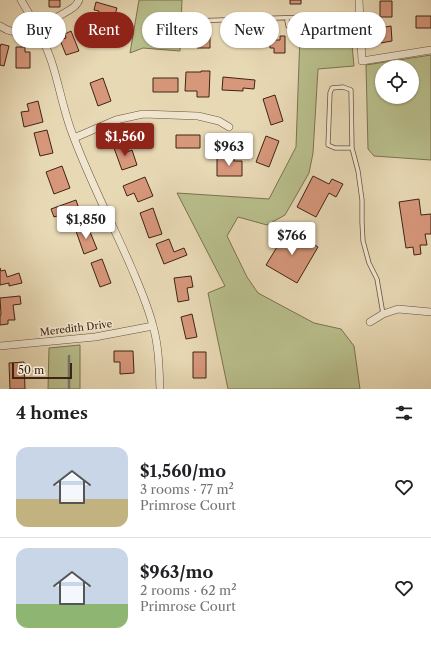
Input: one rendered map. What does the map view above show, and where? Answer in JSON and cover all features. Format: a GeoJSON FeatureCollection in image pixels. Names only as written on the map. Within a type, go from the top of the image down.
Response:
{"type":"FeatureCollection","features":[{"type":"Feature","properties":{"kind":"street"},"geometry":{"type":"LineString","coordinates":[[21,0],[28,12]]}},
{"type":"Feature","properties":{"kind":"street"},"geometry":{"type":"LineString","coordinates":[[66,12],[75,6],[79,0]]}},
{"type":"Feature","properties":{"kind":"street"},"geometry":{"type":"LineString","coordinates":[[359,0],[360,12]]}},
{"type":"Feature","properties":{"kind":"street"},"geometry":{"type":"LineString","coordinates":[[0,26],[8,31],[12,31]]}},
{"type":"Feature","properties":{"kind":"street"},"geometry":{"type":"LineString","coordinates":[[46,48],[52,62],[64,109],[74,138],[93,183],[118,234],[146,301],[159,354],[160,389]]}},
{"type":"Feature","properties":{"kind":"street"},"geometry":{"type":"LineString","coordinates":[[361,48],[362,61],[431,50]]}},
{"type":"Feature","properties":{"kind":"street"},"geometry":{"type":"LineString","coordinates":[[74,138],[116,120],[143,114],[198,116],[219,121],[229,127]]}},
{"type":"Feature","properties":{"kind":"street"},"geometry":{"type":"LineString","coordinates":[[370,322],[383,314],[398,309],[431,312]]}},
{"type":"Feature","properties":{"kind":"street","name":"Meredith Drive"},"geometry":{"type":"LineString","coordinates":[[0,346],[95,337],[153,326]]}},
{"type":"Feature","properties":{"kind":"lane"},"geometry":{"type":"LineString","coordinates":[[212,20],[287,18]]}},
{"type":"Feature","properties":{"kind":"lane"},"geometry":{"type":"LineString","coordinates":[[352,148],[335,148],[328,145],[330,93],[332,88],[351,90],[352,148],[358,171],[362,200],[364,241],[369,263],[377,279],[383,314]]}},
{"type":"Feature","properties":{"kind":"green space"},"geometry":{"type":"Polygon","coordinates":[[[139,0],[182,0],[182,12],[142,12],[143,48],[130,53],[131,48],[134,48],[134,29],[139,0]]]}},
{"type":"Feature","properties":{"kind":"green space"},"geometry":{"type":"Polygon","coordinates":[[[143,48],[180,48],[180,51],[143,48]]]}},
{"type":"Feature","properties":{"kind":"green space"},"geometry":{"type":"Polygon","coordinates":[[[300,48],[352,48],[354,66],[318,69],[313,153],[309,173],[285,215],[267,225],[238,217],[227,236],[247,277],[258,293],[314,323],[341,329],[354,346],[360,389],[228,389],[208,293],[225,286],[177,193],[269,199],[296,147],[300,48]]]}},
{"type":"Feature","properties":{"kind":"green space"},"geometry":{"type":"Polygon","coordinates":[[[431,55],[431,160],[374,156],[368,149],[366,65],[375,64],[375,104],[419,104],[419,60],[398,60],[431,55]]]}},
{"type":"Feature","properties":{"kind":"green space"},"geometry":{"type":"Polygon","coordinates":[[[80,345],[80,389],[48,389],[49,348],[80,345]]]}},
{"type":"Feature","properties":{"kind":"building"},"geometry":{"type":"Polygon","coordinates":[[[49,0],[60,0],[60,7],[49,7],[49,0]]]}},
{"type":"Feature","properties":{"kind":"building"},"geometry":{"type":"Polygon","coordinates":[[[290,0],[301,0],[301,4],[290,4],[290,0]]]}},
{"type":"Feature","properties":{"kind":"building"},"geometry":{"type":"Polygon","coordinates":[[[380,1],[392,1],[392,17],[386,17],[386,12],[380,12],[380,1]]]}},
{"type":"Feature","properties":{"kind":"building"},"geometry":{"type":"Polygon","coordinates":[[[96,2],[117,8],[116,12],[99,12],[94,10],[96,2]]]}},
{"type":"Feature","properties":{"kind":"building"},"geometry":{"type":"Polygon","coordinates":[[[416,16],[431,16],[431,28],[416,28],[416,16]]]}},
{"type":"Feature","properties":{"kind":"building"},"geometry":{"type":"Polygon","coordinates":[[[391,26],[392,41],[386,42],[386,27],[391,26]]]}},
{"type":"Feature","properties":{"kind":"building"},"geometry":{"type":"Polygon","coordinates":[[[71,31],[74,38],[74,48],[78,48],[79,51],[66,55],[63,48],[66,48],[66,34],[71,31]]]}},
{"type":"Feature","properties":{"kind":"building"},"geometry":{"type":"Polygon","coordinates":[[[280,36],[285,36],[285,53],[274,53],[274,48],[279,48],[280,36]]]}},
{"type":"Feature","properties":{"kind":"building"},"geometry":{"type":"Polygon","coordinates":[[[1,44],[9,46],[4,66],[0,65],[1,44]]]}},
{"type":"Feature","properties":{"kind":"building"},"geometry":{"type":"Polygon","coordinates":[[[16,48],[25,48],[25,52],[30,52],[30,68],[16,68],[16,48]]]}},
{"type":"Feature","properties":{"kind":"building"},"geometry":{"type":"Polygon","coordinates":[[[210,71],[209,97],[197,97],[197,91],[185,91],[186,72],[210,71]]]}},
{"type":"Feature","properties":{"kind":"building"},"geometry":{"type":"Polygon","coordinates":[[[223,77],[255,80],[254,89],[243,88],[243,91],[222,90],[223,77]]]}},
{"type":"Feature","properties":{"kind":"building"},"geometry":{"type":"Polygon","coordinates":[[[103,78],[111,101],[98,106],[90,83],[103,78]]]}},
{"type":"Feature","properties":{"kind":"building"},"geometry":{"type":"Polygon","coordinates":[[[153,78],[178,78],[178,92],[153,92],[153,78]]]}},
{"type":"Feature","properties":{"kind":"building"},"geometry":{"type":"Polygon","coordinates":[[[275,95],[283,121],[271,125],[263,99],[275,95]]]}},
{"type":"Feature","properties":{"kind":"building"},"geometry":{"type":"Polygon","coordinates":[[[38,101],[43,122],[24,127],[21,112],[29,111],[27,104],[38,101]]]}},
{"type":"Feature","properties":{"kind":"building"},"geometry":{"type":"Polygon","coordinates":[[[47,130],[53,153],[40,156],[34,133],[47,130]]]}},
{"type":"Feature","properties":{"kind":"building"},"geometry":{"type":"Polygon","coordinates":[[[176,135],[200,135],[200,148],[176,148],[176,135]]]}},
{"type":"Feature","properties":{"kind":"building"},"geometry":{"type":"Polygon","coordinates":[[[266,136],[279,141],[269,167],[256,162],[266,136]]]}},
{"type":"Feature","properties":{"kind":"building"},"geometry":{"type":"Polygon","coordinates":[[[124,144],[127,152],[132,150],[137,165],[122,170],[114,148],[124,144]]]}},
{"type":"Feature","properties":{"kind":"building"},"geometry":{"type":"Polygon","coordinates":[[[217,158],[234,158],[234,161],[242,161],[242,176],[217,176],[217,158]]]}},
{"type":"Feature","properties":{"kind":"building"},"geometry":{"type":"Polygon","coordinates":[[[62,166],[70,188],[54,194],[46,172],[62,166]]]}},
{"type":"Feature","properties":{"kind":"building"},"geometry":{"type":"Polygon","coordinates":[[[313,176],[329,184],[332,179],[343,184],[336,197],[329,193],[316,217],[297,207],[313,176]]]}},
{"type":"Feature","properties":{"kind":"building"},"geometry":{"type":"Polygon","coordinates":[[[145,177],[153,196],[138,202],[134,193],[127,196],[123,186],[145,177]]]}},
{"type":"Feature","properties":{"kind":"building"},"geometry":{"type":"Polygon","coordinates":[[[419,199],[421,215],[431,214],[431,234],[425,234],[427,245],[420,245],[421,254],[414,255],[413,247],[406,248],[399,202],[419,199]]]}},
{"type":"Feature","properties":{"kind":"building"},"geometry":{"type":"Polygon","coordinates":[[[76,200],[83,221],[71,225],[66,213],[54,217],[51,209],[76,200]]]}},
{"type":"Feature","properties":{"kind":"building"},"geometry":{"type":"Polygon","coordinates":[[[153,208],[162,234],[149,238],[140,213],[153,208]]]}},
{"type":"Feature","properties":{"kind":"building"},"geometry":{"type":"Polygon","coordinates":[[[88,227],[97,249],[84,254],[76,231],[88,227]]]}},
{"type":"Feature","properties":{"kind":"building"},"geometry":{"type":"Polygon","coordinates":[[[288,229],[318,247],[297,283],[266,265],[288,229]]]}},
{"type":"Feature","properties":{"kind":"building"},"geometry":{"type":"Polygon","coordinates":[[[169,239],[174,252],[184,248],[187,255],[164,264],[156,244],[169,239]]]}},
{"type":"Feature","properties":{"kind":"building"},"geometry":{"type":"Polygon","coordinates":[[[102,259],[111,283],[100,287],[91,263],[102,259]]]}},
{"type":"Feature","properties":{"kind":"building"},"geometry":{"type":"Polygon","coordinates":[[[0,268],[1,271],[5,270],[7,277],[19,273],[22,283],[9,286],[9,283],[0,285],[0,268]]]}},
{"type":"Feature","properties":{"kind":"building"},"geometry":{"type":"Polygon","coordinates":[[[191,276],[193,287],[187,288],[189,300],[178,302],[174,278],[191,276]]]}},
{"type":"Feature","properties":{"kind":"building"},"geometry":{"type":"Polygon","coordinates":[[[20,296],[21,304],[13,305],[15,320],[8,320],[8,324],[0,325],[0,298],[20,296]]]}},
{"type":"Feature","properties":{"kind":"building"},"geometry":{"type":"Polygon","coordinates":[[[192,314],[197,337],[186,339],[181,317],[192,314]]]}},
{"type":"Feature","properties":{"kind":"building"},"geometry":{"type":"Polygon","coordinates":[[[114,351],[133,351],[134,373],[120,374],[120,362],[114,362],[114,351]]]}},
{"type":"Feature","properties":{"kind":"building"},"geometry":{"type":"Polygon","coordinates":[[[193,352],[206,352],[206,378],[193,378],[193,352]]]}},
{"type":"Feature","properties":{"kind":"building"},"geometry":{"type":"Polygon","coordinates":[[[24,362],[25,389],[10,389],[9,363],[24,362]]]}},
{"type":"Feature","properties":{"kind":"waterway"},"geometry":{"type":"LineString","coordinates":[[69,356],[69,389]]}}]}
